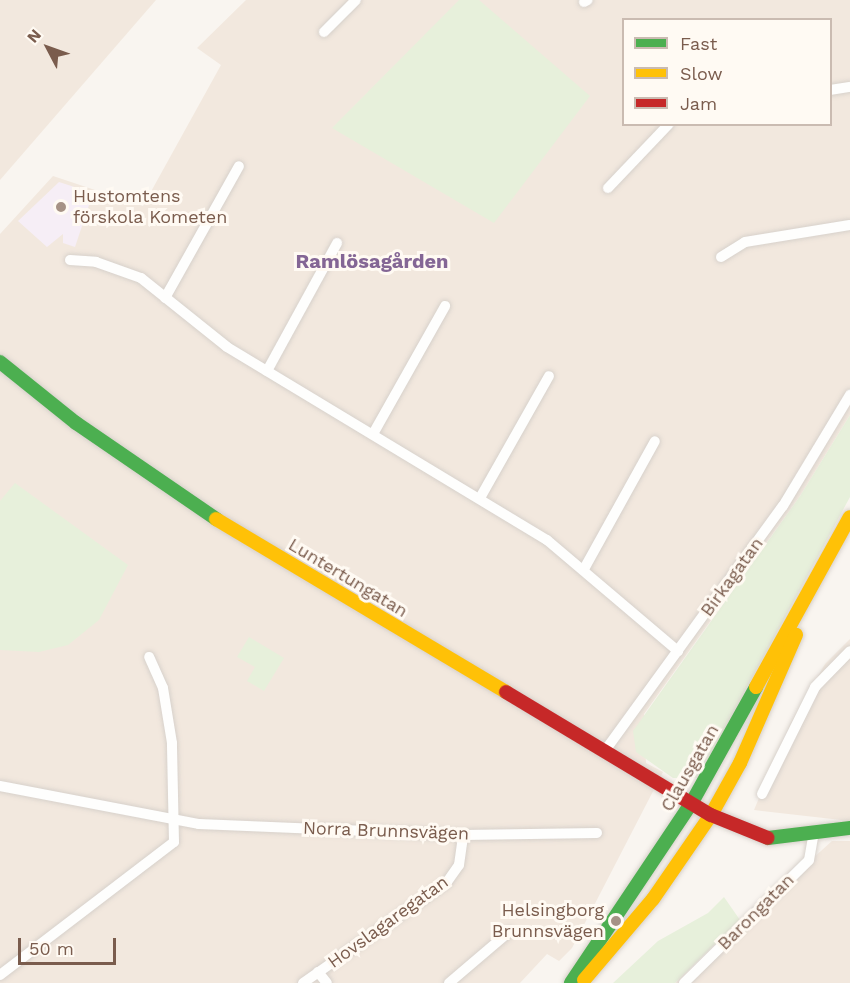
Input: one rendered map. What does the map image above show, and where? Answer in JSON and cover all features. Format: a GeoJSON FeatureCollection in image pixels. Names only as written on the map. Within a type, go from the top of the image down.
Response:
{"type":"FeatureCollection","features":[{"type":"Feature","properties":{"kind":"main road","name":"Luntertungatan"},"geometry":{"type":"LineString","coordinates":[[0,362],[76,423],[218,520],[711,815],[765,838],[850,828]]}},
{"type":"Feature","properties":{"kind":"main road","name":"Clausgatan"},"geometry":{"type":"LineString","coordinates":[[571,983],[691,804],[827,563],[850,517]]}},
{"type":"Feature","properties":{"kind":"main road","name":"Clausgatan"},"geometry":{"type":"LineString","coordinates":[[580,983],[645,908],[711,815],[759,723],[827,563]]}},
{"type":"Feature","properties":{"kind":"street"},"geometry":{"type":"LineString","coordinates":[[324,32],[356,0]]}},
{"type":"Feature","properties":{"kind":"street"},"geometry":{"type":"LineString","coordinates":[[832,90],[850,87]]}},
{"type":"Feature","properties":{"kind":"street"},"geometry":{"type":"LineString","coordinates":[[608,188],[667,126]]}},
{"type":"Feature","properties":{"kind":"street"},"geometry":{"type":"LineString","coordinates":[[165,298],[239,166]]}},
{"type":"Feature","properties":{"kind":"street"},"geometry":{"type":"LineString","coordinates":[[721,257],[745,243],[850,225]]}},
{"type":"Feature","properties":{"kind":"street"},"geometry":{"type":"LineString","coordinates":[[267,371],[337,243]]}},
{"type":"Feature","properties":{"kind":"street"},"geometry":{"type":"LineString","coordinates":[[69,260],[91,261],[129,272],[215,339],[480,498],[584,570],[678,651]]}},
{"type":"Feature","properties":{"kind":"street"},"geometry":{"type":"LineString","coordinates":[[373,434],[445,306]]}},
{"type":"Feature","properties":{"kind":"street"},"geometry":{"type":"LineString","coordinates":[[480,498],[549,376]]}},
{"type":"Feature","properties":{"kind":"street","name":"Birkagatan"},"geometry":{"type":"LineString","coordinates":[[604,752],[789,497],[850,395]]}},
{"type":"Feature","properties":{"kind":"street"},"geometry":{"type":"LineString","coordinates":[[584,570],[655,441]]}},
{"type":"Feature","properties":{"kind":"street"},"geometry":{"type":"LineString","coordinates":[[762,794],[815,687],[850,651]]}},
{"type":"Feature","properties":{"kind":"street"},"geometry":{"type":"LineString","coordinates":[[0,975],[163,853],[174,842],[172,744],[163,688],[149,657]]}},
{"type":"Feature","properties":{"kind":"street","name":"Norra Brunnsvägen"},"geometry":{"type":"LineString","coordinates":[[0,786],[175,820],[463,835],[597,833]]}},
{"type":"Feature","properties":{"kind":"street","name":"Barongatan"},"geometry":{"type":"LineString","coordinates":[[684,983],[809,860],[814,833]]}},
{"type":"Feature","properties":{"kind":"street","name":"Hovslagaregatan"},"geometry":{"type":"LineString","coordinates":[[303,983],[447,882],[459,865],[463,835]]}},
{"type":"Feature","properties":{"kind":"street"},"geometry":{"type":"LineString","coordinates":[[449,983],[509,932]]}},
{"type":"Feature","properties":{"kind":"street","name":"Hovslagaregatan"},"geometry":{"type":"LineString","coordinates":[[318,972],[327,983]]}},
{"type":"Feature","properties":{"kind":"shaded area"},"geometry":{"type":"Polygon","coordinates":[[[0,0],[156,0],[0,180],[0,0]]]}},
{"type":"Feature","properties":{"kind":"shaded area"},"geometry":{"type":"Polygon","coordinates":[[[246,0],[850,0],[850,415],[800,496],[644,714],[646,763],[663,772],[572,948],[559,961],[547,954],[520,983],[0,983],[0,234],[53,176],[143,206],[221,65],[197,48],[246,0]]]}},
{"type":"Feature","properties":{"kind":"shaded area","name":"Hustomtens förskola Kometen"},"geometry":{"type":"Polygon","coordinates":[[[59,182],[93,193],[75,247],[63,243],[63,234],[47,247],[18,221],[59,182]]]}},
{"type":"Feature","properties":{"kind":"shaded area"},"geometry":{"type":"Polygon","coordinates":[[[850,639],[850,821],[754,810],[790,724],[825,664],[850,639]]]}},
{"type":"Feature","properties":{"kind":"shaded area"},"geometry":{"type":"Polygon","coordinates":[[[832,841],[850,841],[850,983],[675,983],[832,841]]]}},
{"type":"Feature","properties":{"kind":"green space"},"geometry":{"type":"Polygon","coordinates":[[[459,0],[479,0],[590,96],[494,223],[332,128],[459,0]]]}},
{"type":"Feature","properties":{"kind":"green space"},"geometry":{"type":"Polygon","coordinates":[[[850,415],[850,497],[698,778],[673,778],[636,752],[633,731],[800,496],[850,415]]]}},
{"type":"Feature","properties":{"kind":"green space"},"geometry":{"type":"Polygon","coordinates":[[[15,483],[128,565],[99,620],[68,645],[39,652],[0,650],[0,501],[15,483]]]}},
{"type":"Feature","properties":{"kind":"green space"},"geometry":{"type":"Polygon","coordinates":[[[249,637],[284,658],[264,691],[247,681],[255,667],[237,657],[249,637]]]}},
{"type":"Feature","properties":{"kind":"green space"},"geometry":{"type":"Polygon","coordinates":[[[724,897],[740,920],[675,983],[613,983],[658,941],[708,913],[724,897]]]}},
{"type":"Feature","properties":{"kind":"traffic: fast"},"geometry":{"type":"LineString","coordinates":[[0,362],[76,423],[216,519]]}},
{"type":"Feature","properties":{"kind":"traffic: fast"},"geometry":{"type":"LineString","coordinates":[[571,983],[691,804],[756,687]]}},
{"type":"Feature","properties":{"kind":"traffic: fast"},"geometry":{"type":"LineString","coordinates":[[768,838],[850,828]]}},
{"type":"Feature","properties":{"kind":"traffic: slow"},"geometry":{"type":"LineString","coordinates":[[756,687],[850,517]]}},
{"type":"Feature","properties":{"kind":"traffic: slow"},"geometry":{"type":"LineString","coordinates":[[216,519],[506,692]]}},
{"type":"Feature","properties":{"kind":"traffic: slow"},"geometry":{"type":"LineString","coordinates":[[584,980],[653,899],[711,815],[740,763],[796,635]]}},
{"type":"Feature","properties":{"kind":"traffic: jam"},"geometry":{"type":"LineString","coordinates":[[506,692],[711,815],[768,838]]}},
{"type":"Feature","properties":{"kind":"place","name":"Hustomtens förskola Kometen"},"geometry":{"type":"Point","coordinates":[61,207]}},
{"type":"Feature","properties":{"kind":"place","name":"Helsingborg Brunnsvägen"},"geometry":{"type":"Point","coordinates":[616,921]}},
{"type":"Feature","properties":{"kind":"district","name":"Ramlösagården"},"geometry":{"type":"Point","coordinates":[372,261]}}]}
